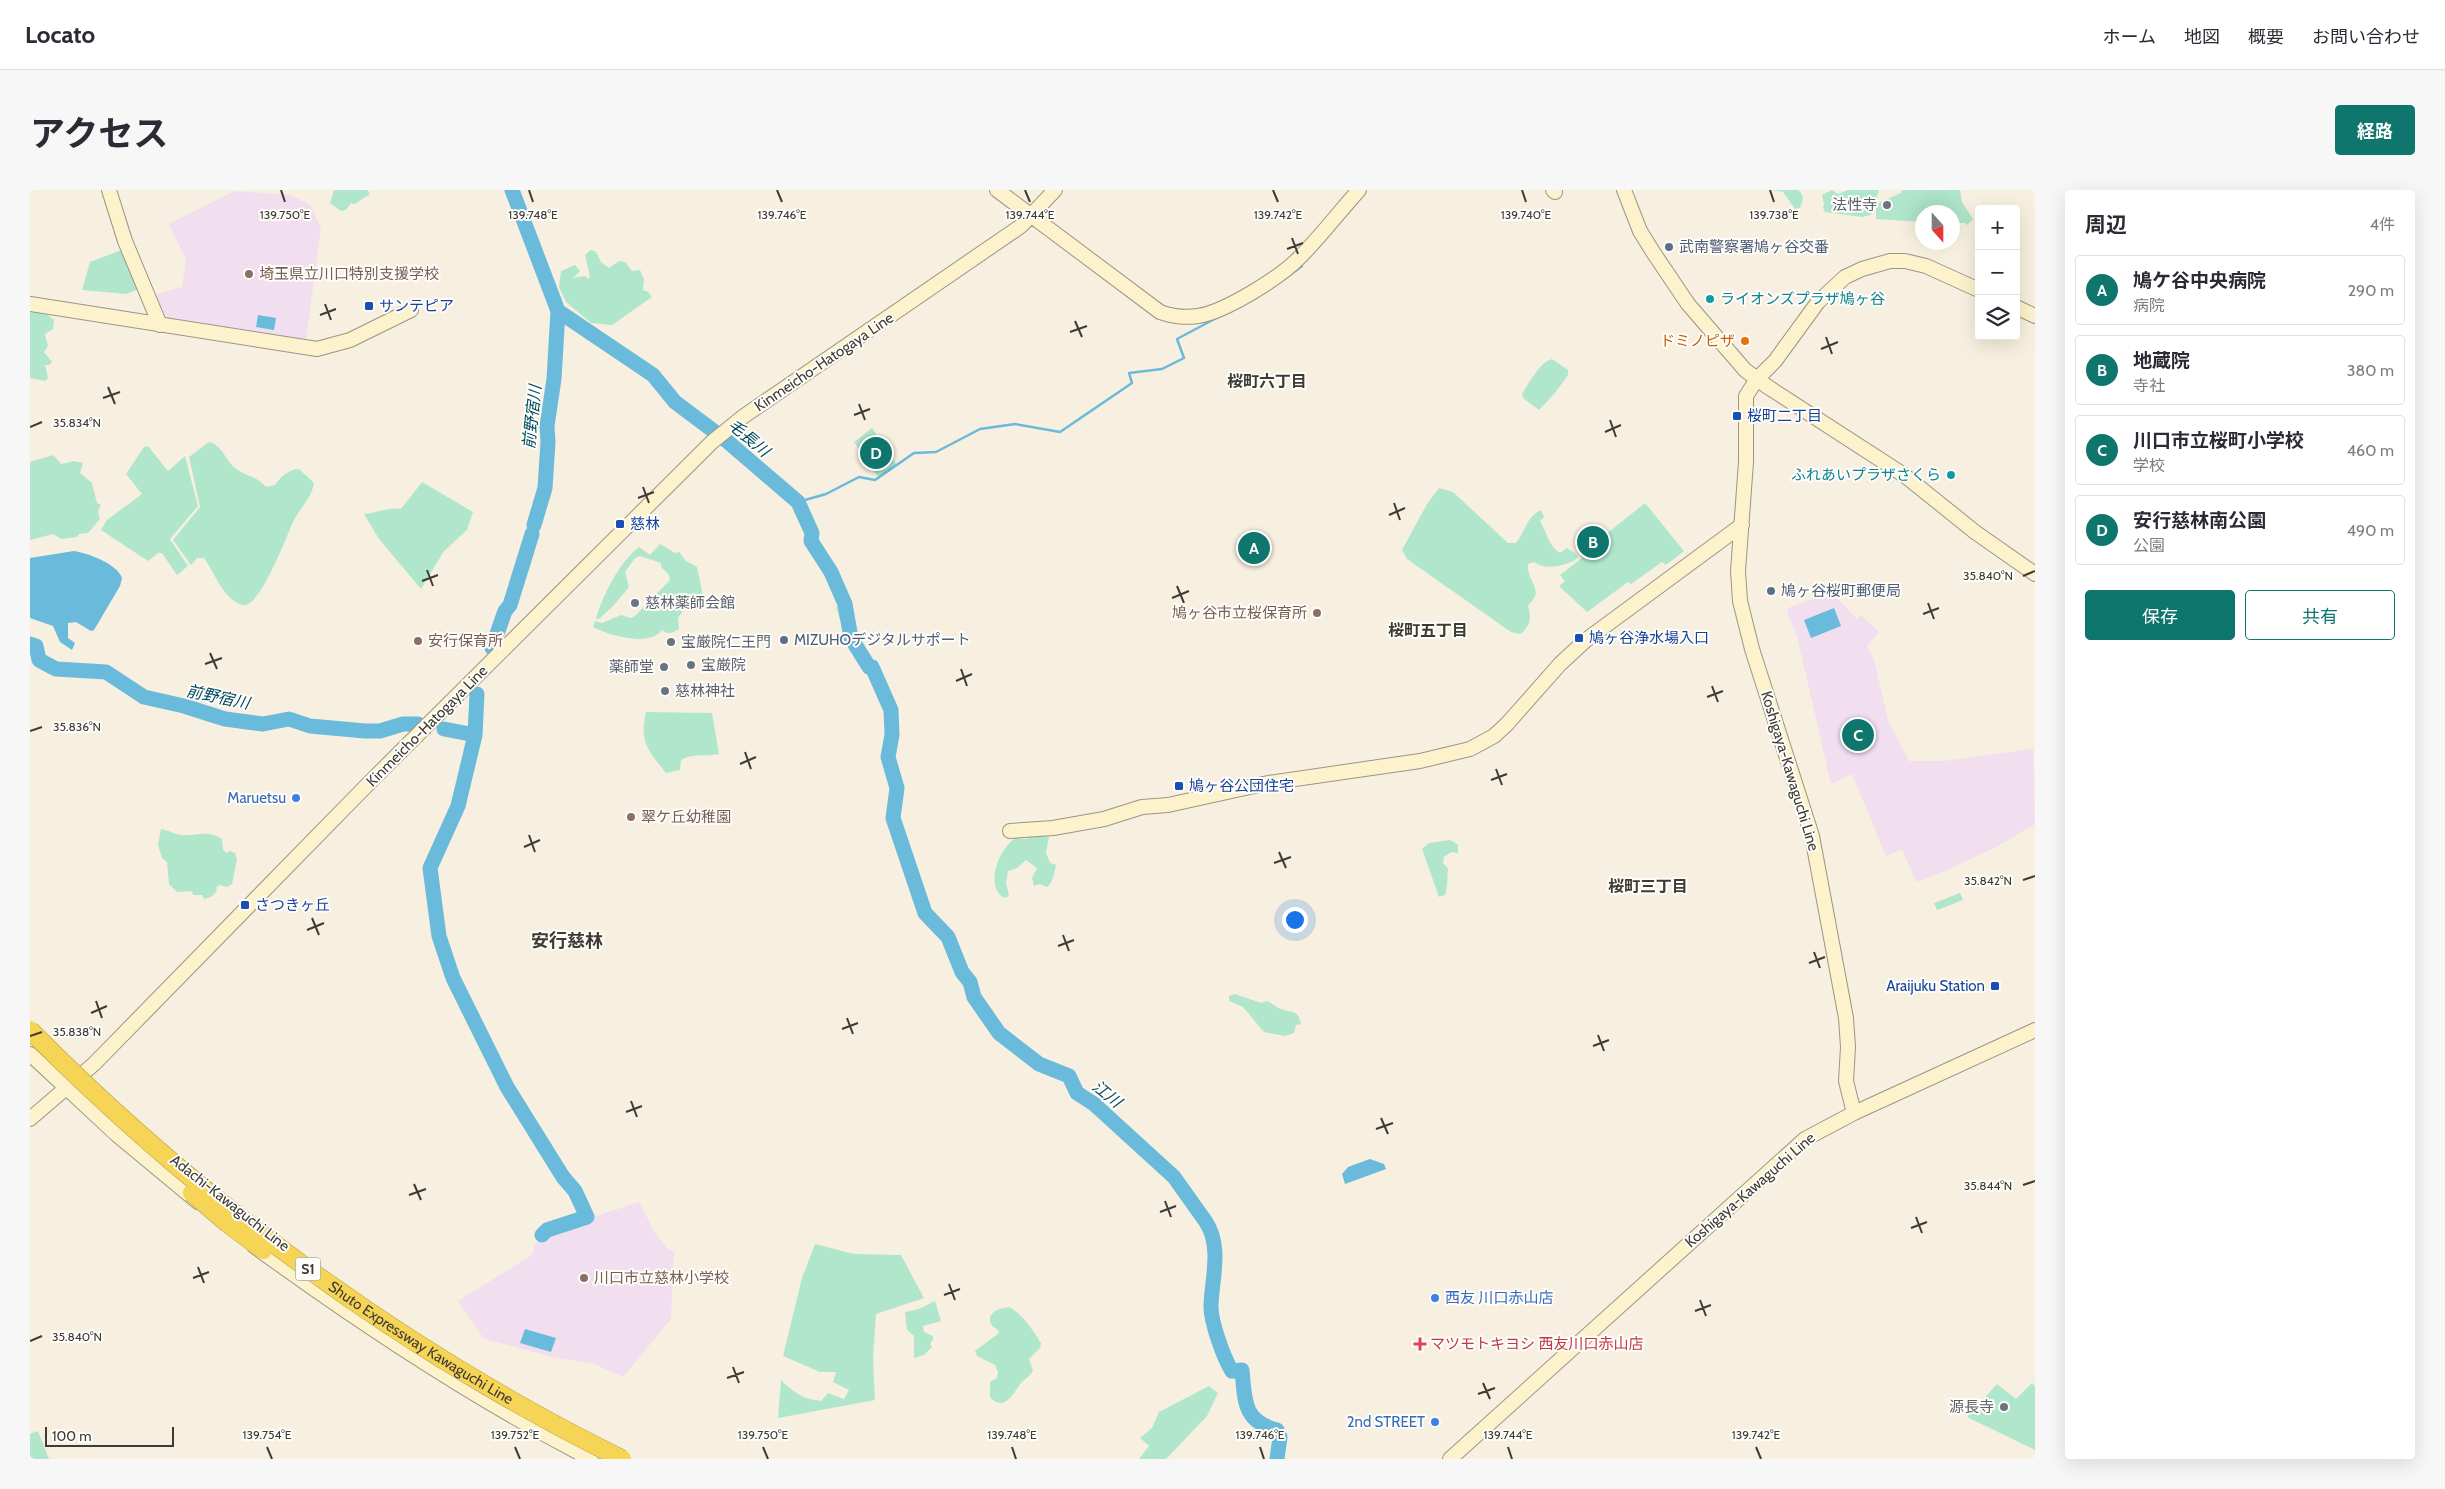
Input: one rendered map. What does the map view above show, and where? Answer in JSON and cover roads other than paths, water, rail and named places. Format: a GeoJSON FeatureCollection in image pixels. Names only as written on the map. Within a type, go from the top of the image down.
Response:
{"type":"FeatureCollection","features":[{"type":"Feature","properties":{"kind":"highway","name":"Shuto Expressway Kawaguchi Line"},"geometry":{"type":"LineString","coordinates":[[30,1030],[115,1112],[181,1170],[315,1274],[454,1367],[525,1408],[622,1459]]}},
{"type":"Feature","properties":{"kind":"highway","name":"Shuto Expressway Kawaguchi Line"},"geometry":{"type":"LineString","coordinates":[[30,1047],[170,1175],[227,1223],[281,1263],[385,1335],[464,1386],[598,1459]]}},
{"type":"Feature","properties":{"kind":"main road"},"geometry":{"type":"LineString","coordinates":[[109,190],[125,241],[160,325]]}},
{"type":"Feature","properties":{"kind":"main road"},"geometry":{"type":"LineString","coordinates":[[997,190],[1160,312],[1185,316],[1199,316],[1246,295],[1288,268],[1359,190]]}},
{"type":"Feature","properties":{"kind":"main road","name":"Kinmeicho-Hatogaya Line"},"geometry":{"type":"LineString","coordinates":[[30,1119],[82,1076],[372,780],[670,481],[712,442],[726,430],[1032,216],[1055,190]]}},
{"type":"Feature","properties":{"kind":"main road"},"geometry":{"type":"LineString","coordinates":[[1624,190],[1640,231],[1688,304],[1735,360],[1757,379],[1904,475],[1975,532],[2035,574]]}},
{"type":"Feature","properties":{"kind":"main road","name":"Koshigaya-Kawaguchi Line"},"geometry":{"type":"LineString","coordinates":[[1450,1459],[1786,1154],[1815,1132],[1854,1113],[1846,1081],[1848,1047],[1846,1018],[1815,850],[1802,800],[1752,650],[1740,601],[1738,571],[1746,462],[1746,396],[1757,379],[1776,361],[1828,291],[1845,277],[1862,269],[1890,261],[1905,261],[1926,266],[1975,288]]}},
{"type":"Feature","properties":{"kind":"main road"},"geometry":{"type":"LineString","coordinates":[[30,304],[317,349],[350,340],[411,310]]}},
{"type":"Feature","properties":{"kind":"main road"},"geometry":{"type":"LineString","coordinates":[[2020,309],[2035,316]]}},
{"type":"Feature","properties":{"kind":"main road"},"geometry":{"type":"LineString","coordinates":[[1010,831],[1053,828],[1104,819],[1142,807],[1168,805],[1268,783],[1420,761],[1470,749],[1484,743],[1507,724],[1560,664],[1586,640],[1742,525]]}},
{"type":"Feature","properties":{"kind":"main road","name":"Adachi-Kawaguchi Line"},"geometry":{"type":"LineString","coordinates":[[30,1025],[82,1076],[184,1168],[266,1234],[324,1276],[442,1355],[592,1439],[633,1459]]}},
{"type":"Feature","properties":{"kind":"main road"},"geometry":{"type":"LineString","coordinates":[[1854,1113],[2035,1030]]}},
{"type":"Feature","properties":{"kind":"main road","name":"Adachi-Kawaguchi Line"},"geometry":{"type":"LineString","coordinates":[[30,1054],[170,1180],[224,1224],[360,1321],[483,1400],[591,1459]]}},
{"type":"Feature","properties":{"kind":"water"},"geometry":{"type":"Polygon","coordinates":[[[258,315],[276,318],[274,330],[256,327],[258,315]]]}},
{"type":"Feature","properties":{"kind":"water"},"geometry":{"type":"Polygon","coordinates":[[[74,551],[94,557],[108,564],[115,568],[122,578],[120,586],[94,630],[91,631],[76,622],[68,623],[68,638],[75,643],[72,650],[60,642],[53,626],[30,618],[30,558],[74,551]]]}},
{"type":"Feature","properties":{"kind":"water"},"geometry":{"type":"Polygon","coordinates":[[[1834,608],[1841,626],[1811,638],[1804,620],[1834,608]]]}},
{"type":"Feature","properties":{"kind":"water"},"geometry":{"type":"Polygon","coordinates":[[[1370,1159],[1384,1164],[1386,1169],[1345,1184],[1342,1174],[1348,1167],[1370,1159]]]}},
{"type":"Feature","properties":{"kind":"water"},"geometry":{"type":"Polygon","coordinates":[[[525,1329],[556,1338],[551,1352],[520,1343],[525,1329]]]}},
{"type":"Feature","properties":{"kind":"waterway","name":"江川"},"geometry":{"type":"LineString","coordinates":[[512,190],[558,311],[653,375],[675,402],[727,441],[798,502],[812,533],[811,541],[831,572],[845,604],[851,638],[869,667],[872,667],[891,710],[892,735],[888,757],[897,788],[893,818],[925,913],[948,937],[962,972],[970,982],[974,997],[999,1033],[1039,1064],[1069,1076],[1077,1093],[1094,1104],[1174,1177],[1206,1222],[1211,1232],[1215,1252],[1211,1305],[1215,1329],[1232,1371],[1242,1370],[1245,1400],[1252,1415],[1266,1426],[1277,1430],[1280,1437],[1277,1459]]}},
{"type":"Feature","properties":{"kind":"waterway"},"geometry":{"type":"LineString","coordinates":[[1283,280],[1302,266]]}},
{"type":"Feature","properties":{"kind":"waterway","name":"前野宿川"},"geometry":{"type":"LineString","coordinates":[[534,525],[545,488],[548,442],[547,426],[554,379],[558,311]]}},
{"type":"Feature","properties":{"kind":"waterway"},"geometry":{"type":"LineString","coordinates":[[798,502],[826,494],[859,477],[875,480],[914,453],[936,452],[980,429],[1015,424],[1060,432],[1132,383],[1129,373],[1162,369],[1184,358],[1177,339],[1222,315]]}},
{"type":"Feature","properties":{"kind":"waterway","name":"前野宿川"},"geometry":{"type":"LineString","coordinates":[[492,648],[505,611],[510,605],[532,534]]}},
{"type":"Feature","properties":{"kind":"waterway","name":"前野宿川"},"geometry":{"type":"LineString","coordinates":[[30,644],[36,646],[39,660],[56,669],[106,672],[144,697],[184,706],[225,719],[263,724],[289,719],[310,726],[365,731],[380,731],[403,724],[418,724]]}},
{"type":"Feature","properties":{"kind":"waterway","name":"前野宿川"},"geometry":{"type":"LineString","coordinates":[[444,729],[475,735],[477,694]]}},
{"type":"Feature","properties":{"kind":"waterway"},"geometry":{"type":"LineString","coordinates":[[475,735],[458,806],[430,868],[439,936],[453,978],[507,1087],[563,1177],[575,1191],[587,1217],[547,1230],[542,1235]]}},
{"type":"Feature","properties":{"kind":"place","name":"法性寺"},"geometry":{"type":"Point","coordinates":[1887,205]}},
{"type":"Feature","properties":{"kind":"place","name":"武南警察署鳩ヶ谷交番"},"geometry":{"type":"Point","coordinates":[1669,247]}},
{"type":"Feature","properties":{"kind":"place","name":"埼玉県立川口特別支援学校"},"geometry":{"type":"Point","coordinates":[249,274]}},
{"type":"Feature","properties":{"kind":"place","name":"ライオンズプラザ鳩ヶ谷"},"geometry":{"type":"Point","coordinates":[1710,299]}},
{"type":"Feature","properties":{"kind":"place","name":"サンテピア"},"geometry":{"type":"Point","coordinates":[369,306]}},
{"type":"Feature","properties":{"kind":"place","name":"ドミノピザ"},"geometry":{"type":"Point","coordinates":[1745,341]}},
{"type":"Feature","properties":{"kind":"place","name":"桜町二丁目"},"geometry":{"type":"Point","coordinates":[1737,416]}},
{"type":"Feature","properties":{"kind":"place","name":"安行慈林南公園"},"geometry":{"type":"Point","coordinates":[876,453]}},
{"type":"Feature","properties":{"kind":"place","name":"ふれあいプラザさくら"},"geometry":{"type":"Point","coordinates":[1951,475]}},
{"type":"Feature","properties":{"kind":"place","name":"慈林"},"geometry":{"type":"Point","coordinates":[620,524]}},
{"type":"Feature","properties":{"kind":"place","name":"地蔵院"},"geometry":{"type":"Point","coordinates":[1593,542]}},
{"type":"Feature","properties":{"kind":"place","name":"鳩ケ谷中央病院"},"geometry":{"type":"Point","coordinates":[1254,548]}},
{"type":"Feature","properties":{"kind":"place","name":"鳩ヶ谷桜町郵便局"},"geometry":{"type":"Point","coordinates":[1771,591]}},
{"type":"Feature","properties":{"kind":"place","name":"慈林薬師会館"},"geometry":{"type":"Point","coordinates":[635,603]}},
{"type":"Feature","properties":{"kind":"place","name":"鳩ヶ谷市立桜保育所"},"geometry":{"type":"Point","coordinates":[1317,613]}},
{"type":"Feature","properties":{"kind":"place","name":"鳩ヶ谷浄水場入口"},"geometry":{"type":"Point","coordinates":[1579,638]}},
{"type":"Feature","properties":{"kind":"place","name":"MIZUHOデジタルサポート"},"geometry":{"type":"Point","coordinates":[784,640]}},
{"type":"Feature","properties":{"kind":"place","name":"安行保育所"},"geometry":{"type":"Point","coordinates":[418,641]}},
{"type":"Feature","properties":{"kind":"place","name":"宝厳院仁王門"},"geometry":{"type":"Point","coordinates":[671,642]}},
{"type":"Feature","properties":{"kind":"place","name":"宝厳院"},"geometry":{"type":"Point","coordinates":[691,665]}},
{"type":"Feature","properties":{"kind":"place","name":"薬師堂"},"geometry":{"type":"Point","coordinates":[664,667]}},
{"type":"Feature","properties":{"kind":"place","name":"慈林神社"},"geometry":{"type":"Point","coordinates":[665,691]}},
{"type":"Feature","properties":{"kind":"place","name":"川口市立桜町小学校"},"geometry":{"type":"Point","coordinates":[1858,735]}},
{"type":"Feature","properties":{"kind":"place","name":"鳩ヶ谷公団住宅"},"geometry":{"type":"Point","coordinates":[1179,786]}},
{"type":"Feature","properties":{"kind":"place","name":"Maruetsu"},"geometry":{"type":"Point","coordinates":[296,798]}},
{"type":"Feature","properties":{"kind":"place","name":"翠ケ丘幼稚園"},"geometry":{"type":"Point","coordinates":[631,817]}},
{"type":"Feature","properties":{"kind":"place","name":"さつきヶ丘"},"geometry":{"type":"Point","coordinates":[245,905]}},
{"type":"Feature","properties":{"kind":"place","name":"Araijuku Station"},"geometry":{"type":"Point","coordinates":[1995,986]}},
{"type":"Feature","properties":{"kind":"place","name":"川口市立慈林小学校"},"geometry":{"type":"Point","coordinates":[584,1278]}},
{"type":"Feature","properties":{"kind":"place","name":"西友 川口赤山店"},"geometry":{"type":"Point","coordinates":[1435,1298]}},
{"type":"Feature","properties":{"kind":"place","name":"マツモトキヨシ 西友川口赤山店"},"geometry":{"type":"Point","coordinates":[1420,1344]}},
{"type":"Feature","properties":{"kind":"place","name":"源長寺"},"geometry":{"type":"Point","coordinates":[2004,1407]}},
{"type":"Feature","properties":{"kind":"place","name":"2nd STREET"},"geometry":{"type":"Point","coordinates":[1435,1422]}},
{"type":"Feature","properties":{"kind":"district","name":"桜町六丁目"},"geometry":{"type":"Point","coordinates":[1267,381]}},
{"type":"Feature","properties":{"kind":"district","name":"桜町五丁目"},"geometry":{"type":"Point","coordinates":[1428,630]}},
{"type":"Feature","properties":{"kind":"district","name":"桜町三丁目"},"geometry":{"type":"Point","coordinates":[1648,886]}},
{"type":"Feature","properties":{"kind":"district","name":"安行慈林"},"geometry":{"type":"Point","coordinates":[567,941]}},
{"type":"Feature","properties":{"kind":"water label","name":"毛長川"},"geometry":{"type":"Point","coordinates":[749,438]}}]}
